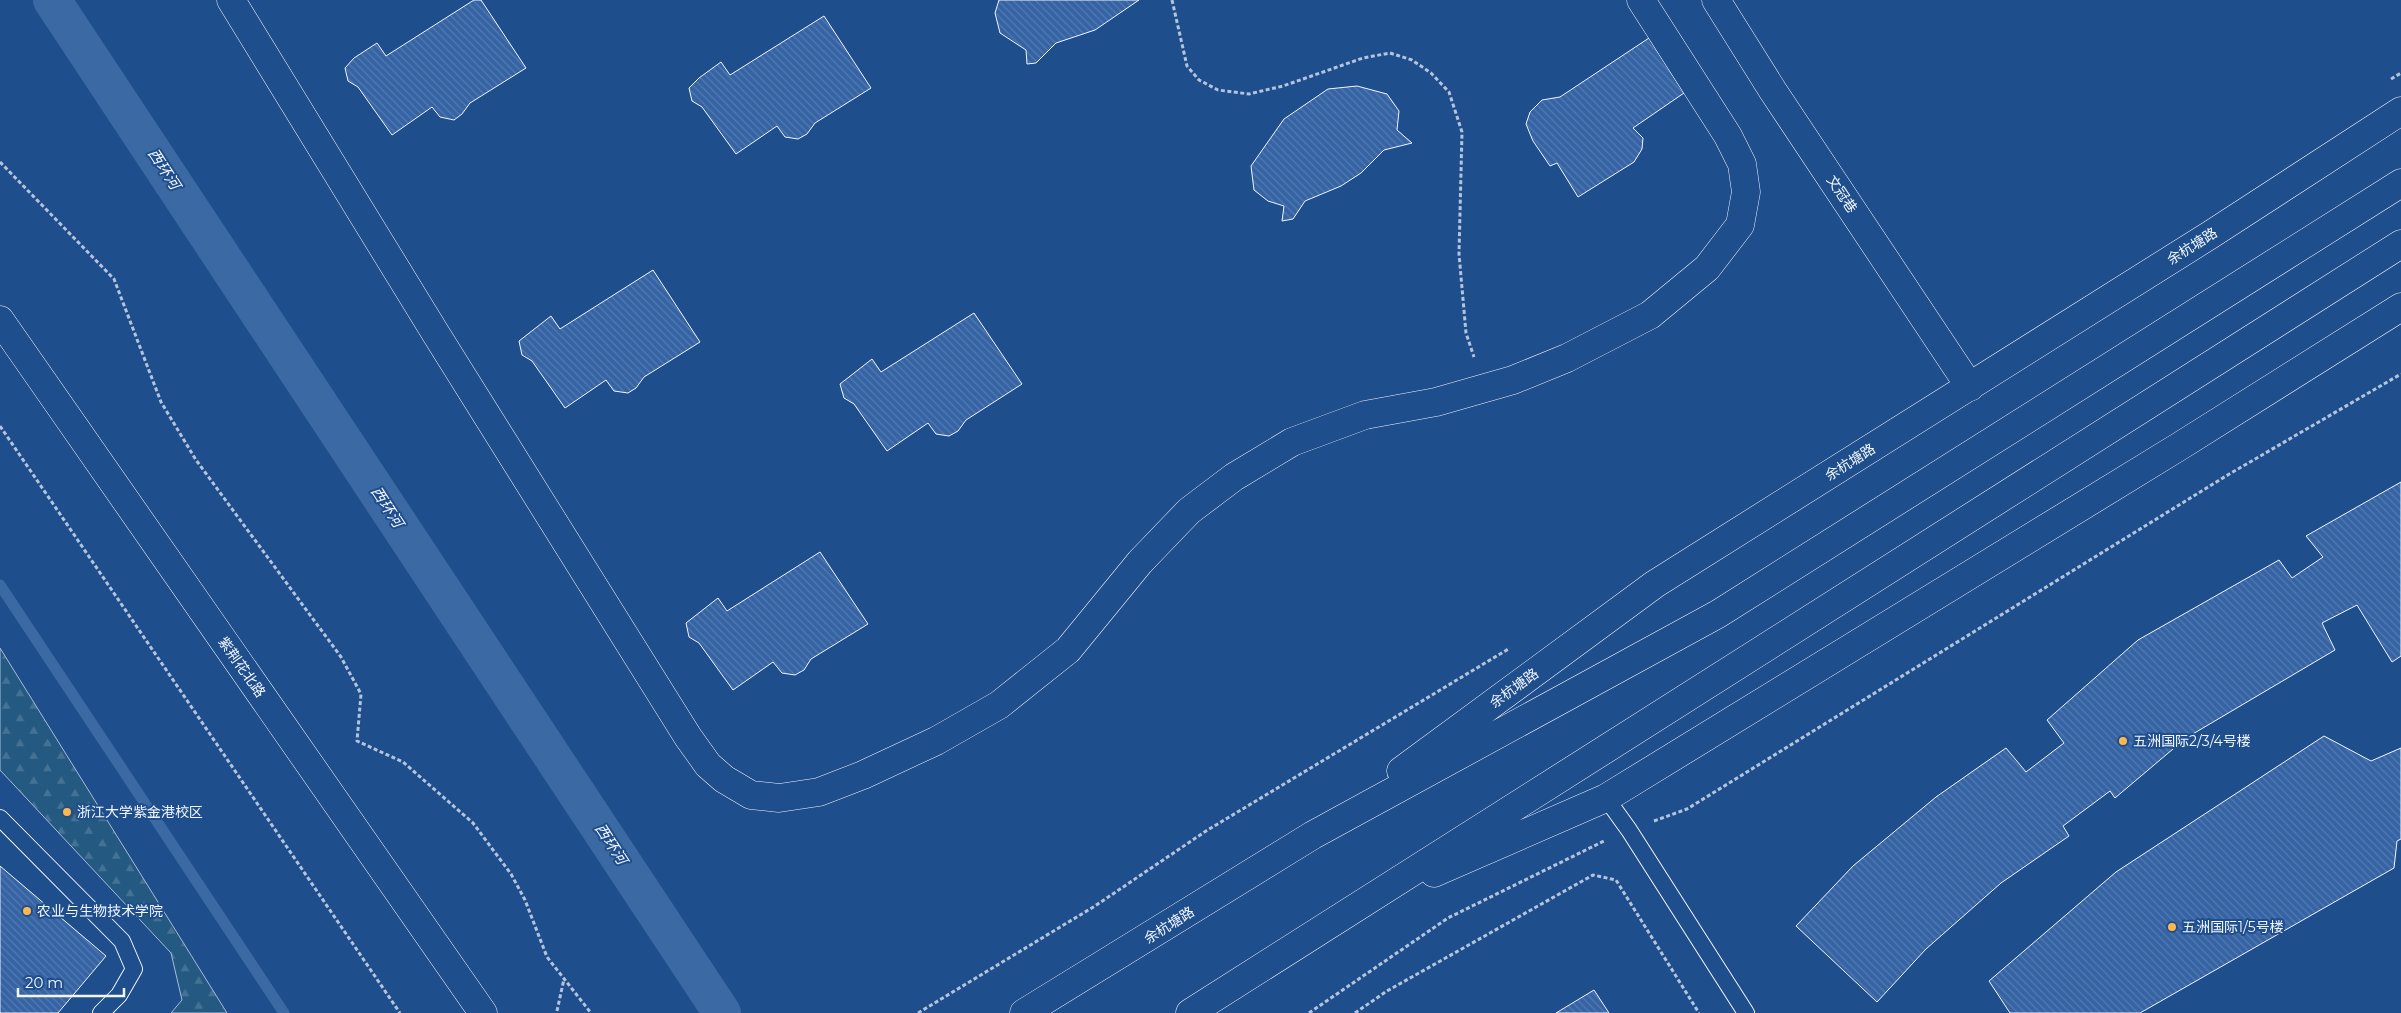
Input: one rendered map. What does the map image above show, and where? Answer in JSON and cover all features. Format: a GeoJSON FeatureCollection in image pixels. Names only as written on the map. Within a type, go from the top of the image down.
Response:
{"type":"FeatureCollection","features":[{"type":"Feature","properties":{"kind":"main road"},"geometry":{"type":"LineString","coordinates":[[232,0],[436,334],[688,737],[708,764],[724,779],[751,795],[779,798],[819,792],[936,741],[999,705],[1068,650],[1140,562],[1189,511],[1234,477],[1292,442],[1366,415],[1436,402],[1484,389],[1513,380],[1567,358],[1650,316],[1707,268],[1740,225],[1746,192],[1742,164],[1728,136],[1641,0]]}},
{"type":"Feature","properties":{"kind":"main road","name":"文冠巷"},"geometry":{"type":"LineString","coordinates":[[1716,0],[1773,90],[1970,387]]}},
{"type":"Feature","properties":{"kind":"main road","name":"余杭塘路"},"geometry":{"type":"LineString","coordinates":[[1313,835],[1655,584],[1970,387],[2401,111]]}},
{"type":"Feature","properties":{"kind":"main road","name":"余杭塘路"},"geometry":{"type":"LineString","coordinates":[[1024,1013],[1313,835],[1718,614],[2401,183]]}},
{"type":"Feature","properties":{"kind":"main road"},"geometry":{"type":"LineString","coordinates":[[1190,1013],[2401,244]]}},
{"type":"Feature","properties":{"kind":"main road"},"geometry":{"type":"LineString","coordinates":[[1355,907],[1606,798],[2180,446],[2401,306]]}},
{"type":"Feature","properties":{"kind":"main road","name":"紫荆花北路"},"geometry":{"type":"LineString","coordinates":[[0,320],[483,1013]]}},
{"type":"Feature","properties":{"kind":"lane"},"geometry":{"type":"LineString","coordinates":[[1606,798],[1630,830],[1746,1013]]}},
{"type":"Feature","properties":{"kind":"lane"},"geometry":{"type":"LineString","coordinates":[[0,818],[122,941],[134,969],[119,995],[101,1013]]}},
{"type":"Feature","properties":{"kind":"path"},"geometry":{"type":"LineString","coordinates":[[1172,0],[1187,66],[1199,80],[1218,90],[1250,94],[1283,86],[1363,58],[1390,53],[1412,60],[1431,73],[1448,92],[1462,132],[1459,254],[1466,333],[1484,389]]}},
{"type":"Feature","properties":{"kind":"path"},"geometry":{"type":"LineString","coordinates":[[0,162],[114,279],[161,402],[196,460],[341,657],[361,694],[357,740],[403,762],[473,823],[511,874],[525,900],[547,957],[591,1013]]}},
{"type":"Feature","properties":{"kind":"path"},"geometry":{"type":"LineString","coordinates":[[1309,1013],[1448,918],[1580,852],[1630,830],[1687,809],[2226,476],[2401,374]]}},
{"type":"Feature","properties":{"kind":"path"},"geometry":{"type":"LineString","coordinates":[[0,426],[400,1013]]}},
{"type":"Feature","properties":{"kind":"path"},"geometry":{"type":"LineString","coordinates":[[1354,1013],[1387,991],[1593,875],[1616,880],[1699,1013]]}},
{"type":"Feature","properties":{"kind":"path"},"geometry":{"type":"LineString","coordinates":[[557,1011],[564,979]]}},
{"type":"Feature","properties":{"kind":"green space"},"geometry":{"type":"Polygon","coordinates":[[[0,648],[227,1013],[171,1013],[182,1000],[171,953],[0,770],[0,648]]]}},
{"type":"Feature","properties":{"kind":"building"},"geometry":{"type":"Polygon","coordinates":[[[474,0],[481,0],[526,68],[470,103],[462,114],[454,120],[440,117],[432,107],[392,135],[358,87],[348,81],[345,68],[354,58],[377,43],[386,56],[474,0]]]}},
{"type":"Feature","properties":{"kind":"building"},"geometry":{"type":"Polygon","coordinates":[[[999,0],[1139,0],[1095,30],[1056,43],[1036,63],[1027,64],[1026,50],[1000,33],[995,13],[999,0]]]}},
{"type":"Feature","properties":{"kind":"building"},"geometry":{"type":"Polygon","coordinates":[[[824,16],[871,88],[815,123],[807,134],[798,139],[785,137],[777,126],[736,154],[702,107],[692,101],[689,88],[721,62],[730,75],[824,16]]]}},
{"type":"Feature","properties":{"kind":"building"},"geometry":{"type":"Polygon","coordinates":[[[1649,38],[1684,93],[1633,128],[1643,138],[1642,149],[1634,162],[1578,197],[1557,163],[1550,166],[1533,141],[1526,124],[1530,112],[1542,100],[1560,97],[1649,38]]]}},
{"type":"Feature","properties":{"kind":"building"},"geometry":{"type":"Polygon","coordinates":[[[1357,86],[1387,94],[1399,111],[1397,130],[1412,143],[1384,150],[1361,173],[1341,186],[1305,201],[1293,219],[1282,221],[1284,206],[1268,201],[1254,190],[1251,166],[1284,119],[1328,89],[1357,86]]]}},
{"type":"Feature","properties":{"kind":"building"},"geometry":{"type":"Polygon","coordinates":[[[653,270],[700,342],[644,377],[636,388],[628,393],[614,391],[606,380],[565,408],[532,361],[522,355],[519,341],[551,316],[560,329],[653,270]]]}},
{"type":"Feature","properties":{"kind":"building"},"geometry":{"type":"Polygon","coordinates":[[[974,313],[1022,384],[966,420],[958,431],[949,436],[936,434],[928,423],[887,451],[854,404],[844,398],[840,384],[872,359],[881,372],[974,313]]]}},
{"type":"Feature","properties":{"kind":"building","name":"五洲国际2/3/4号楼"},"geometry":{"type":"Polygon","coordinates":[[[2401,482],[2401,656],[2392,662],[2357,605],[2322,623],[2335,650],[2186,738],[2115,798],[2110,791],[2063,826],[2069,836],[2001,883],[1926,949],[1877,1002],[1796,926],[1853,866],[1936,797],[2006,748],[2026,772],[2064,743],[2047,720],[2138,640],[2279,560],[2292,578],[2323,557],[2306,536],[2401,482]]]}},
{"type":"Feature","properties":{"kind":"building"},"geometry":{"type":"Polygon","coordinates":[[[820,552],[868,624],[811,659],[804,670],[795,675],[782,673],[773,662],[733,690],[699,643],[689,637],[686,623],[718,598],[727,611],[820,552]]]}},
{"type":"Feature","properties":{"kind":"building","name":"五洲国际1/5号楼"},"geometry":{"type":"Polygon","coordinates":[[[2324,736],[2371,761],[2401,748],[2401,839],[2397,841],[2394,868],[2140,1013],[2010,1013],[1989,981],[2116,872],[2324,736]]]}},
{"type":"Feature","properties":{"kind":"building","name":"农业与生物技术学院"},"geometry":{"type":"Polygon","coordinates":[[[0,866],[106,956],[58,1013],[0,1013],[0,866]]]}},
{"type":"Feature","properties":{"kind":"building"},"geometry":{"type":"Polygon","coordinates":[[[1594,990],[1609,1013],[1556,1013],[1594,990]]]}},
{"type":"Feature","properties":{"kind":"waterway","name":"西环河"},"geometry":{"type":"LineString","coordinates":[[52,0],[722,1013]]}},
{"type":"Feature","properties":{"kind":"waterway"},"geometry":{"type":"LineString","coordinates":[[0,585],[284,1013]]}},
{"type":"Feature","properties":{"kind":"place","name":"五洲国际2/3/4号楼"},"geometry":{"type":"Point","coordinates":[2123,741]}},
{"type":"Feature","properties":{"kind":"place","name":"浙江大学紫金港校区"},"geometry":{"type":"Point","coordinates":[67,812]}},
{"type":"Feature","properties":{"kind":"place","name":"农业与生物技术学院"},"geometry":{"type":"Point","coordinates":[27,911]}},
{"type":"Feature","properties":{"kind":"place","name":"五洲国际1/5号楼"},"geometry":{"type":"Point","coordinates":[2172,927]}}]}
